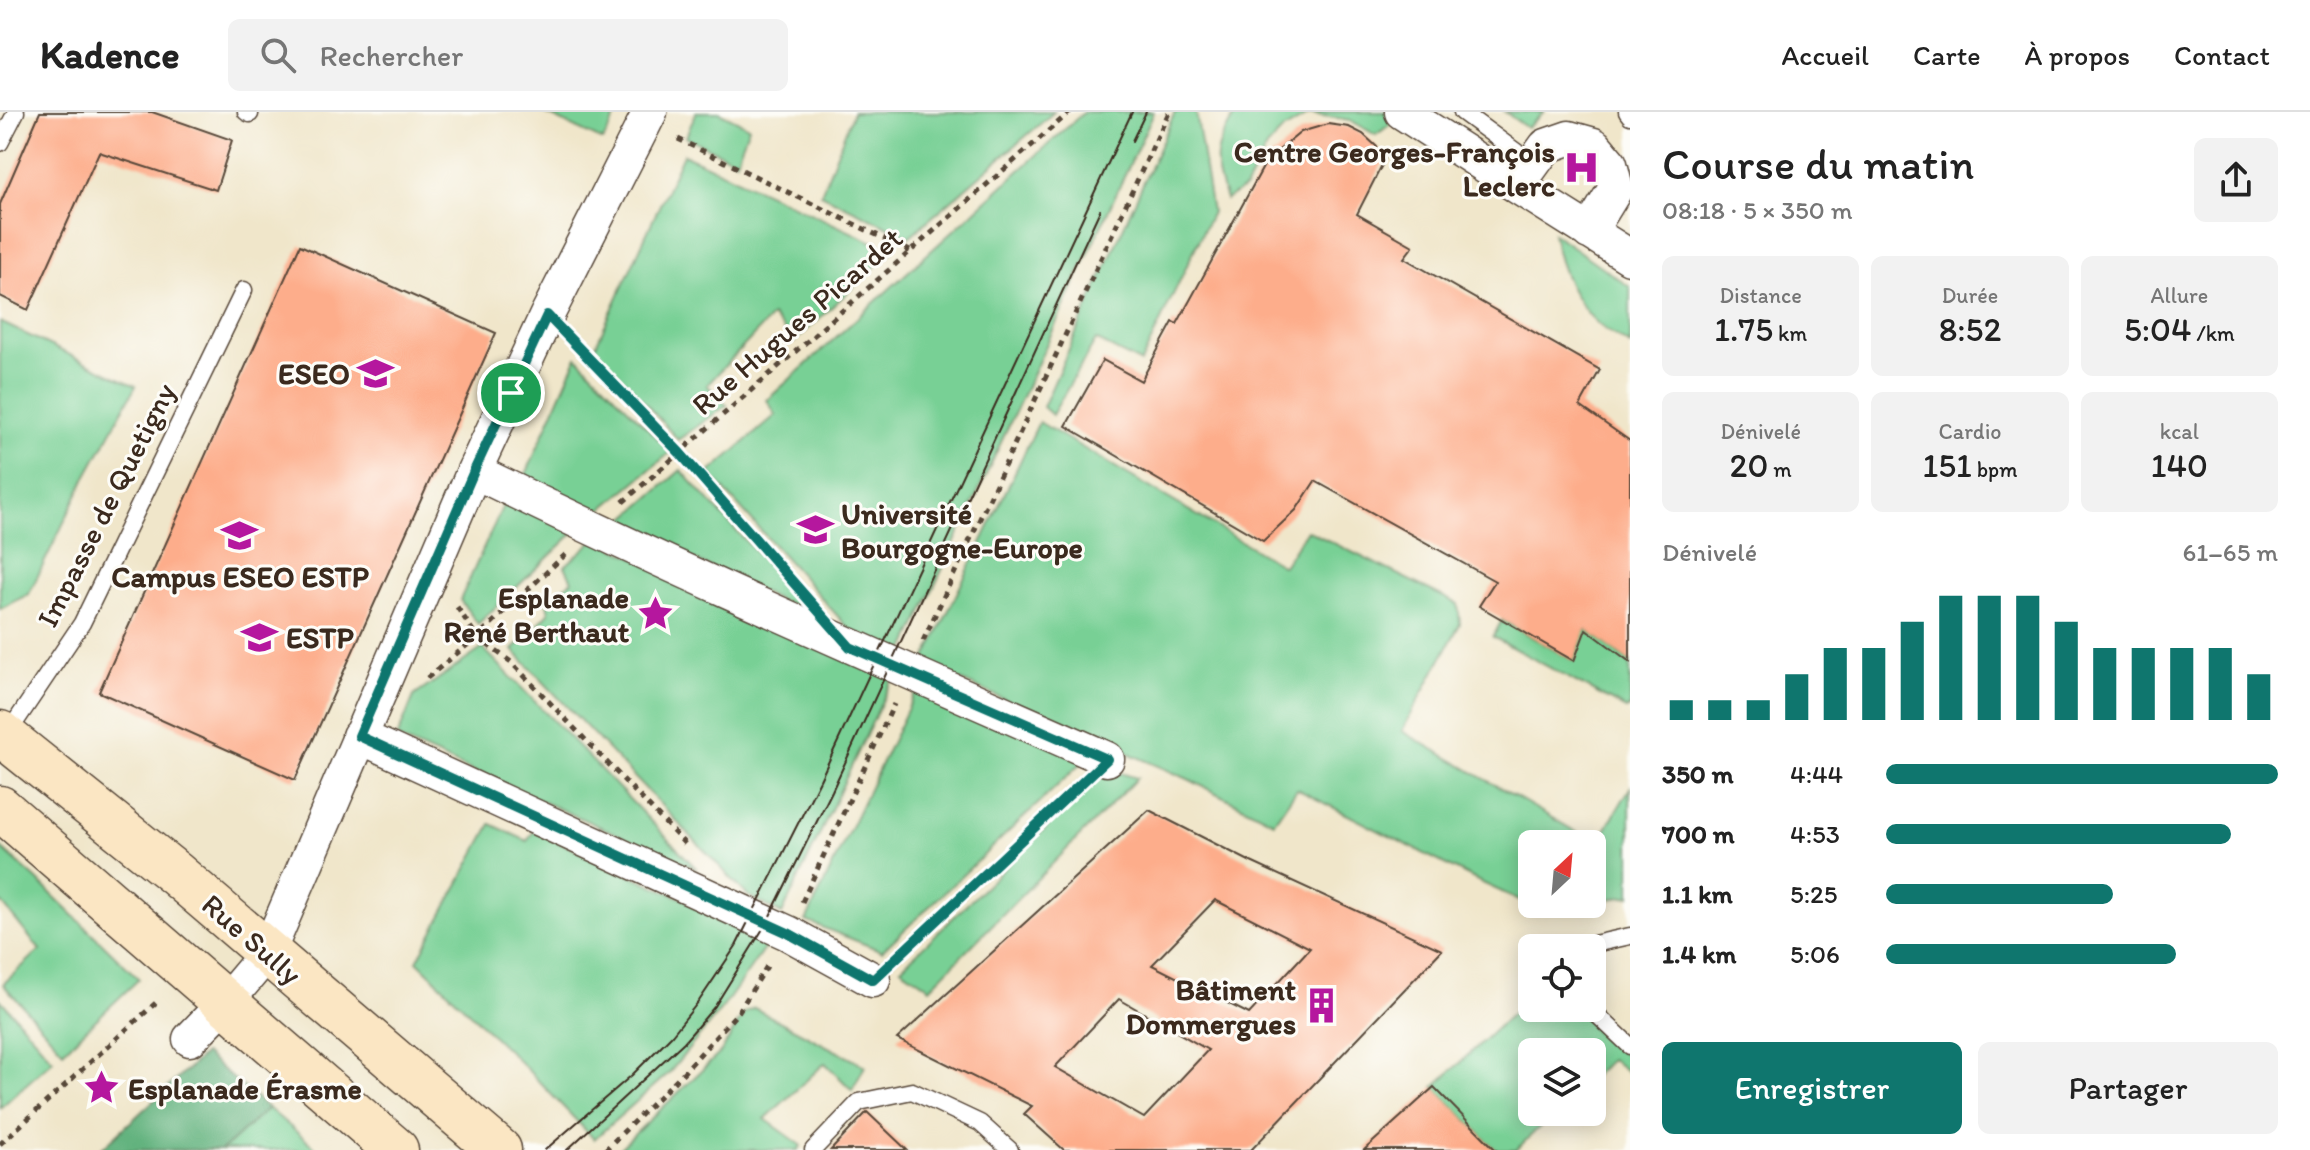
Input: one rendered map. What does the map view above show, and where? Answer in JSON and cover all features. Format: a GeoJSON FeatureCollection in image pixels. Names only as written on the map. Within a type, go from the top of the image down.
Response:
{"type":"FeatureCollection","features":[{"type":"Feature","properties":{"kind":"main road","name":"Rue Sully"},"geometry":{"type":"LineString","coordinates":[[2,735],[176,874],[499,1150]]}},
{"type":"Feature","properties":{"kind":"main road"},"geometry":{"type":"LineString","coordinates":[[0,808],[396,1150]]}},
{"type":"Feature","properties":{"kind":"street"},"geometry":{"type":"LineString","coordinates":[[1402,112],[1525,175],[1589,232],[1630,257]]}},
{"type":"Feature","properties":{"kind":"street"},"geometry":{"type":"LineString","coordinates":[[190,1039],[268,952],[474,471],[547,315],[647,118]]}},
{"type":"Feature","properties":{"kind":"street"},"geometry":{"type":"LineString","coordinates":[[1525,175],[1546,146],[1569,138],[1594,145],[1610,164],[1616,188],[1589,232]]}},
{"type":"Feature","properties":{"kind":"street"},"geometry":{"type":"LineString","coordinates":[[474,471],[592,529],[850,647],[1107,759]]}},
{"type":"Feature","properties":{"kind":"street"},"geometry":{"type":"LineString","coordinates":[[364,725],[788,933],[873,980]]}},
{"type":"Feature","properties":{"kind":"lane"},"geometry":{"type":"LineString","coordinates":[[0,143],[16,112]]}},
{"type":"Feature","properties":{"kind":"lane"},"geometry":{"type":"LineString","coordinates":[[1462,112],[1525,175]]}},
{"type":"Feature","properties":{"kind":"lane","name":"Impasse de Quetigny"},"geometry":{"type":"LineString","coordinates":[[2,735],[82,623],[244,290]]}},
{"type":"Feature","properties":{"kind":"lane"},"geometry":{"type":"LineString","coordinates":[[1606,941],[1630,936]]}},
{"type":"Feature","properties":{"kind":"lane"},"geometry":{"type":"LineString","coordinates":[[1605,1022],[1630,1046]]}},
{"type":"Feature","properties":{"kind":"lane"},"geometry":{"type":"LineString","coordinates":[[813,1150],[859,1102],[912,1091],[980,1123],[1010,1150]]}},
{"type":"Feature","properties":{"kind":"path","name":"Rue Hugues Picardet"},"geometry":{"type":"LineString","coordinates":[[364,725],[421,684],[477,637],[592,529],[1070,112]]}},
{"type":"Feature","properties":{"kind":"path"},"geometry":{"type":"LineString","coordinates":[[647,118],[911,252]]}},
{"type":"Feature","properties":{"kind":"path"},"geometry":{"type":"LineString","coordinates":[[547,315],[680,453],[790,579]]}},
{"type":"Feature","properties":{"kind":"path"},"geometry":{"type":"LineString","coordinates":[[432,570],[477,637],[511,662],[696,855]]}},
{"type":"Feature","properties":{"kind":"path"},"geometry":{"type":"LineString","coordinates":[[873,980],[1107,759]]}},
{"type":"Feature","properties":{"kind":"path"},"geometry":{"type":"LineString","coordinates":[[0,1144],[161,998]]}},
{"type":"Feature","properties":{"kind":"green space"},"geometry":{"type":"Polygon","coordinates":[[[542,112],[618,112],[603,141],[542,112]]]}},
{"type":"Feature","properties":{"kind":"green space"},"geometry":{"type":"Polygon","coordinates":[[[696,112],[719,112],[749,127],[736,161],[686,137],[696,112]]]}},
{"type":"Feature","properties":{"kind":"green space"},"geometry":{"type":"Polygon","coordinates":[[[853,112],[1054,112],[909,237],[821,194],[853,112]]]}},
{"type":"Feature","properties":{"kind":"green space"},"geometry":{"type":"Polygon","coordinates":[[[1084,112],[1154,112],[904,652],[850,630],[709,473],[776,415],[767,400],[1084,112]]]}},
{"type":"Feature","properties":{"kind":"green space"},"geometry":{"type":"Polygon","coordinates":[[[1175,112],[1196,112],[1212,212],[1141,363],[1096,340],[1052,415],[1043,407],[1175,112]]]}},
{"type":"Feature","properties":{"kind":"green space"},"geometry":{"type":"Polygon","coordinates":[[[1247,112],[1392,112],[1396,120],[1376,135],[1350,120],[1310,114],[1282,131],[1267,147],[1246,187],[1226,200],[1218,175],[1217,156],[1234,116],[1247,112]]]}},
{"type":"Feature","properties":{"kind":"green space"},"geometry":{"type":"Polygon","coordinates":[[[1505,112],[1544,112],[1527,128],[1505,112]]]}},
{"type":"Feature","properties":{"kind":"green space"},"geometry":{"type":"Polygon","coordinates":[[[683,154],[892,251],[794,342],[772,316],[707,385],[727,405],[678,440],[595,347],[683,154]]]}},
{"type":"Feature","properties":{"kind":"green space"},"geometry":{"type":"Polygon","coordinates":[[[1553,233],[1630,287],[1630,345],[1605,330],[1581,304],[1563,270],[1553,233]]]}},
{"type":"Feature","properties":{"kind":"green space"},"geometry":{"type":"Polygon","coordinates":[[[0,322],[136,386],[86,477],[29,594],[0,609],[0,322]]]}},
{"type":"Feature","properties":{"kind":"green space"},"geometry":{"type":"Polygon","coordinates":[[[577,357],[671,452],[595,515],[523,481],[577,357]]]}},
{"type":"Feature","properties":{"kind":"green space"},"geometry":{"type":"Polygon","coordinates":[[[1039,422],[1283,566],[1307,530],[1458,604],[1460,624],[1402,731],[1573,830],[1518,830],[1518,899],[1297,789],[1274,822],[1188,779],[923,664],[1039,422]]]}},
{"type":"Feature","properties":{"kind":"green space"},"geometry":{"type":"Polygon","coordinates":[[[681,470],[815,617],[619,524],[681,470]]]}},
{"type":"Feature","properties":{"kind":"green space"},"geometry":{"type":"Polygon","coordinates":[[[506,499],[577,530],[478,624],[460,600],[506,499]]]}},
{"type":"Feature","properties":{"kind":"green space"},"geometry":{"type":"Polygon","coordinates":[[[595,539],[893,678],[782,914],[747,895],[513,650],[549,613],[546,599],[572,581],[565,566],[595,539]]]}},
{"type":"Feature","properties":{"kind":"green space"},"geometry":{"type":"Polygon","coordinates":[[[1502,620],[1574,661],[1586,629],[1630,662],[1630,707],[1626,709],[1493,637],[1502,620]]]}},
{"type":"Feature","properties":{"kind":"green space"},"geometry":{"type":"Polygon","coordinates":[[[483,648],[697,869],[397,738],[414,696],[483,648]]]}},
{"type":"Feature","properties":{"kind":"green space"},"geometry":{"type":"Polygon","coordinates":[[[919,685],[1092,753],[882,951],[806,921],[919,685]]]}},
{"type":"Feature","properties":{"kind":"green space"},"geometry":{"type":"Polygon","coordinates":[[[1107,769],[1137,778],[930,988],[901,968],[1107,769]]]}},
{"type":"Feature","properties":{"kind":"green space"},"geometry":{"type":"Polygon","coordinates":[[[1630,788],[1630,896],[1606,899],[1605,830],[1630,788]]]}},
{"type":"Feature","properties":{"kind":"green space"},"geometry":{"type":"Polygon","coordinates":[[[491,824],[527,841],[534,831],[771,939],[724,1006],[670,1072],[594,1139],[417,961],[491,824]]]}},
{"type":"Feature","properties":{"kind":"green space"},"geometry":{"type":"Polygon","coordinates":[[[0,847],[139,979],[63,1051],[3,984],[40,950],[0,901],[0,847]]]}},
{"type":"Feature","properties":{"kind":"green space"},"geometry":{"type":"Polygon","coordinates":[[[0,999],[53,1060],[0,1108],[0,999]]]}},
{"type":"Feature","properties":{"kind":"green space"},"geometry":{"type":"Polygon","coordinates":[[[754,1008],[865,1066],[852,1090],[825,1063],[765,1119],[801,1145],[799,1150],[618,1150],[721,1052],[744,1013],[754,1008]]]}},
{"type":"Feature","properties":{"kind":"green space"},"geometry":{"type":"Polygon","coordinates":[[[1518,1008],[1518,1022],[1589,1022],[1630,1060],[1630,1074],[1611,1059],[1606,1064],[1606,1038],[1518,1038],[1518,1126],[1541,1126],[1516,1150],[1496,1150],[1434,1087],[1518,1008]]]}},
{"type":"Feature","properties":{"kind":"green space"},"geometry":{"type":"Polygon","coordinates":[[[204,1054],[268,1108],[222,1150],[100,1150],[204,1054]]]}},
{"type":"Feature","properties":{"kind":"green space"},"geometry":{"type":"Polygon","coordinates":[[[268,1108],[318,1150],[222,1150],[268,1108]]]}},
{"type":"Feature","properties":{"kind":"building"},"geometry":{"type":"Polygon","coordinates":[[[40,112],[152,112],[232,140],[216,190],[99,152],[28,310],[0,296],[0,204],[40,112]]]}},
{"type":"Feature","properties":{"kind":"building"},"geometry":{"type":"Polygon","coordinates":[[[1328,124],[1349,127],[1363,134],[1385,159],[1357,214],[1413,246],[1404,258],[1600,370],[1580,406],[1630,441],[1630,662],[1586,629],[1574,661],[1479,606],[1495,581],[1315,481],[1296,510],[1263,541],[1066,426],[1103,360],[1141,381],[1173,322],[1177,324],[1267,160],[1301,132],[1328,124]]]}},
{"type":"Feature","properties":{"kind":"building"},"geometry":{"type":"Polygon","coordinates":[[[300,245],[496,333],[295,780],[99,692],[300,245]]]}},
{"type":"Feature","properties":{"kind":"building"},"geometry":{"type":"Polygon","coordinates":[[[1149,810],[1251,862],[1442,950],[1251,1150],[1064,1150],[1024,1114],[1032,1106],[897,1039],[1149,810]],[[1215,900],[1152,965],[1249,1014],[1310,948],[1215,900]],[[1119,999],[1055,1067],[1144,1118],[1208,1050],[1119,999]]]}},
{"type":"Feature","properties":{"kind":"building"},"geometry":{"type":"Polygon","coordinates":[[[1434,1087],[1496,1150],[1364,1150],[1434,1087]]]}},
{"type":"Feature","properties":{"kind":"building"},"geometry":{"type":"Polygon","coordinates":[[[867,1112],[907,1150],[831,1150],[867,1112]]]}},
{"type":"Feature","properties":{"kind":"tram line"},"geometry":{"type":"LineString","coordinates":[[545,1150],[632,1075],[672,1035],[736,946],[820,780],[1132,112]]}},
{"type":"Feature","properties":{"kind":"tram line"},"geometry":{"type":"LineString","coordinates":[[1132,141],[1146,112]]}},
{"type":"Feature","properties":{"kind":"tram line"},"geometry":{"type":"LineString","coordinates":[[567,1150],[684,1042],[715,1006],[766,924],[832,791],[1100,210]]}},
{"type":"Feature","properties":{"kind":"place","name":"Centre Georges-François Leclerc"},"geometry":{"type":"Point","coordinates":[1581,168]}},
{"type":"Feature","properties":{"kind":"place","name":"ESEO"},"geometry":{"type":"Point","coordinates":[376,373]}},
{"type":"Feature","properties":{"kind":"place","name":"Université Bourgogne-Europe"},"geometry":{"type":"Point","coordinates":[815,530]}},
{"type":"Feature","properties":{"kind":"place","name":"Campus ESEO ESTP"},"geometry":{"type":"Point","coordinates":[240,535]}},
{"type":"Feature","properties":{"kind":"place","name":"Esplanade René Berthaut"},"geometry":{"type":"Point","coordinates":[655,614]}},
{"type":"Feature","properties":{"kind":"place","name":"ESTP"},"geometry":{"type":"Point","coordinates":[260,637]}},
{"type":"Feature","properties":{"kind":"place","name":"Bâtiment Dommergues"},"geometry":{"type":"Point","coordinates":[1322,1006]}},
{"type":"Feature","properties":{"kind":"place","name":"Esplanade Érasme"},"geometry":{"type":"Point","coordinates":[102,1088]}},
{"type":"Feature","properties":{"kind":"route"},"geometry":{"type":"LineString","coordinates":[[547,315],[680,453],[850,647],[1107,759],[873,980],[788,933],[359,736],[511,393],[547,315]]}}]}
